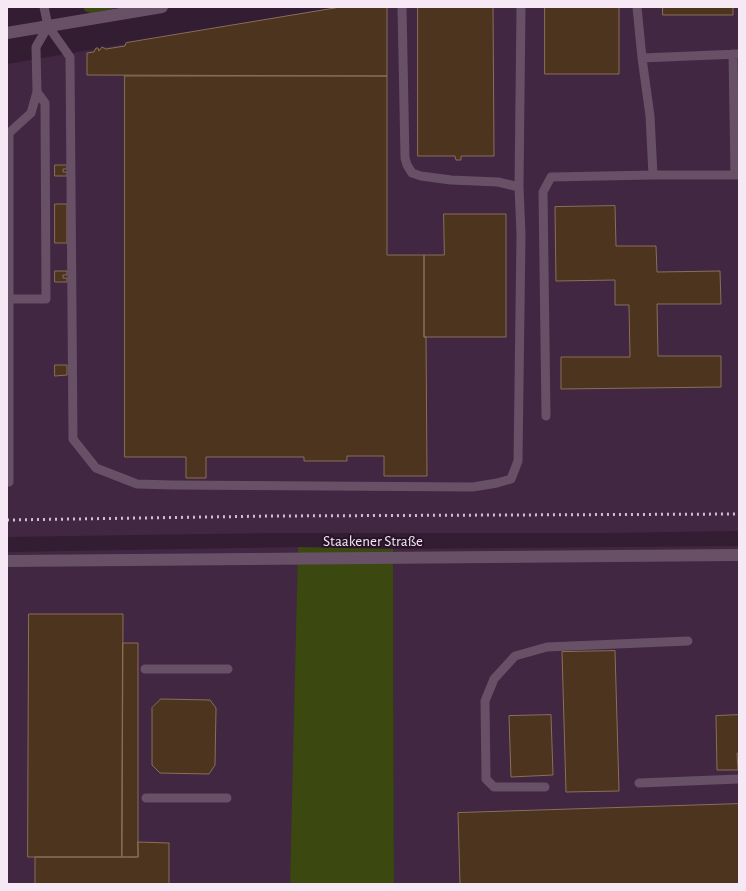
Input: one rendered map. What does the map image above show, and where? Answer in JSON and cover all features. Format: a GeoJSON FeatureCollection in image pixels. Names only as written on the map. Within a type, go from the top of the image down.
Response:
{"type":"FeatureCollection","features":[{"type":"Feature","properties":{"kind":"street"},"geometry":{"type":"LineString","coordinates":[[7,33],[162,7]]}},
{"type":"Feature","properties":{"kind":"street","name":"Staakener Straße"},"geometry":{"type":"LineString","coordinates":[[7,560],[739,555]]}},
{"type":"Feature","properties":{"kind":"lane"},"geometry":{"type":"LineString","coordinates":[[44,7],[48,26],[70,57],[73,439],[96,468],[137,484],[473,487],[498,483],[511,479],[518,461],[521,234],[519,187],[521,7]]}},
{"type":"Feature","properties":{"kind":"lane"},"geometry":{"type":"LineString","coordinates":[[402,7],[405,158],[412,173],[451,180],[498,182],[519,187]]}},
{"type":"Feature","properties":{"kind":"lane"},"geometry":{"type":"LineString","coordinates":[[637,7],[650,116],[653,175]]}},
{"type":"Feature","properties":{"kind":"lane"},"geometry":{"type":"LineString","coordinates":[[9,482],[9,133],[30,113],[37,92],[36,47],[48,26]]}},
{"type":"Feature","properties":{"kind":"lane"},"geometry":{"type":"LineString","coordinates":[[546,416],[543,192],[551,177],[737,175],[736,54],[642,58]]}},
{"type":"Feature","properties":{"kind":"lane"},"geometry":{"type":"LineString","coordinates":[[9,299],[46,299],[45,103],[37,92]]}},
{"type":"Feature","properties":{"kind":"lane"},"geometry":{"type":"LineString","coordinates":[[545,788],[494,787],[486,779],[485,701],[494,679],[515,656],[547,647],[688,641]]}},
{"type":"Feature","properties":{"kind":"lane"},"geometry":{"type":"LineString","coordinates":[[145,669],[228,669]]}},
{"type":"Feature","properties":{"kind":"lane"},"geometry":{"type":"LineString","coordinates":[[639,783],[739,779]]}},
{"type":"Feature","properties":{"kind":"lane"},"geometry":{"type":"LineString","coordinates":[[146,798],[227,798]]}},
{"type":"Feature","properties":{"kind":"shaded area"},"geometry":{"type":"Polygon","coordinates":[[[341,7],[739,7],[739,531],[607,533],[275,533],[7,537],[7,64],[341,7]]]}},
{"type":"Feature","properties":{"kind":"shaded area"},"geometry":{"type":"Polygon","coordinates":[[[739,546],[739,884],[394,884],[393,549],[739,546]]]}},
{"type":"Feature","properties":{"kind":"shaded area"},"geometry":{"type":"Polygon","coordinates":[[[298,547],[297,695],[290,884],[7,884],[7,552],[298,547]]]}},
{"type":"Feature","properties":{"kind":"green space"},"geometry":{"type":"Polygon","coordinates":[[[83,7],[122,7],[91,13],[85,11],[83,7]]]}},
{"type":"Feature","properties":{"kind":"green space"},"geometry":{"type":"Polygon","coordinates":[[[298,547],[393,549],[394,884],[290,884],[298,547]]]}},
{"type":"Feature","properties":{"kind":"building"},"geometry":{"type":"Polygon","coordinates":[[[341,7],[387,7],[387,76],[87,75],[87,53],[94,52],[96,48],[98,48],[99,51],[102,47],[106,49],[125,46],[126,43],[341,7]]]}},
{"type":"Feature","properties":{"kind":"building"},"geometry":{"type":"Polygon","coordinates":[[[418,7],[493,7],[494,156],[461,156],[461,160],[456,160],[455,156],[418,156],[418,7]]]}},
{"type":"Feature","properties":{"kind":"building"},"geometry":{"type":"Polygon","coordinates":[[[545,7],[619,7],[619,74],[545,74],[545,7]]]}},
{"type":"Feature","properties":{"kind":"building"},"geometry":{"type":"Polygon","coordinates":[[[663,7],[733,7],[733,15],[663,15],[663,7]]]}},
{"type":"Feature","properties":{"kind":"building"},"geometry":{"type":"Polygon","coordinates":[[[125,76],[387,76],[387,255],[424,255],[427,476],[384,476],[384,456],[347,456],[347,461],[304,461],[304,457],[206,457],[206,478],[186,478],[186,457],[125,457],[125,76]]]}},
{"type":"Feature","properties":{"kind":"building"},"geometry":{"type":"Polygon","coordinates":[[[55,165],[67,165],[67,169],[63,169],[63,172],[67,172],[67,176],[55,176],[55,165]]]}},
{"type":"Feature","properties":{"kind":"building"},"geometry":{"type":"Polygon","coordinates":[[[55,204],[67,204],[67,243],[55,243],[55,204]]]}},
{"type":"Feature","properties":{"kind":"building"},"geometry":{"type":"Polygon","coordinates":[[[615,206],[616,246],[656,246],[657,272],[720,271],[721,304],[657,304],[658,356],[721,356],[721,387],[561,389],[561,357],[630,357],[629,305],[615,305],[615,280],[556,281],[555,207],[615,206]]]}},
{"type":"Feature","properties":{"kind":"building"},"geometry":{"type":"Polygon","coordinates":[[[444,214],[506,214],[506,337],[424,337],[424,255],[444,255],[444,214]]]}},
{"type":"Feature","properties":{"kind":"building"},"geometry":{"type":"Polygon","coordinates":[[[55,271],[67,271],[67,275],[63,275],[63,278],[67,278],[67,282],[55,282],[55,271]]]}},
{"type":"Feature","properties":{"kind":"building"},"geometry":{"type":"Polygon","coordinates":[[[55,365],[67,365],[67,375],[55,376],[55,365]]]}},
{"type":"Feature","properties":{"kind":"building"},"geometry":{"type":"Polygon","coordinates":[[[29,614],[123,614],[122,857],[28,857],[29,614]]]}},
{"type":"Feature","properties":{"kind":"building"},"geometry":{"type":"Polygon","coordinates":[[[123,643],[138,643],[138,857],[122,857],[123,643]]]}},
{"type":"Feature","properties":{"kind":"building"},"geometry":{"type":"Polygon","coordinates":[[[615,651],[619,791],[566,792],[562,652],[615,651]]]}},
{"type":"Feature","properties":{"kind":"building"},"geometry":{"type":"Polygon","coordinates":[[[161,699],[210,700],[216,708],[215,765],[209,774],[160,773],[152,765],[152,708],[161,699]]]}},
{"type":"Feature","properties":{"kind":"building"},"geometry":{"type":"Polygon","coordinates":[[[551,715],[553,775],[511,777],[509,716],[551,715]]]}},
{"type":"Feature","properties":{"kind":"building"},"geometry":{"type":"Polygon","coordinates":[[[739,715],[739,753],[737,753],[738,770],[717,770],[716,716],[739,715]]]}},
{"type":"Feature","properties":{"kind":"building"},"geometry":{"type":"Polygon","coordinates":[[[739,804],[739,884],[460,884],[458,813],[739,804]]]}},
{"type":"Feature","properties":{"kind":"building"},"geometry":{"type":"Polygon","coordinates":[[[138,842],[169,843],[169,884],[35,884],[35,857],[138,857],[138,842]]]}},
{"type":"Feature","properties":{"kind":"railway"},"geometry":{"type":"LineString","coordinates":[[7,520],[273,516],[739,514]]}}]}
